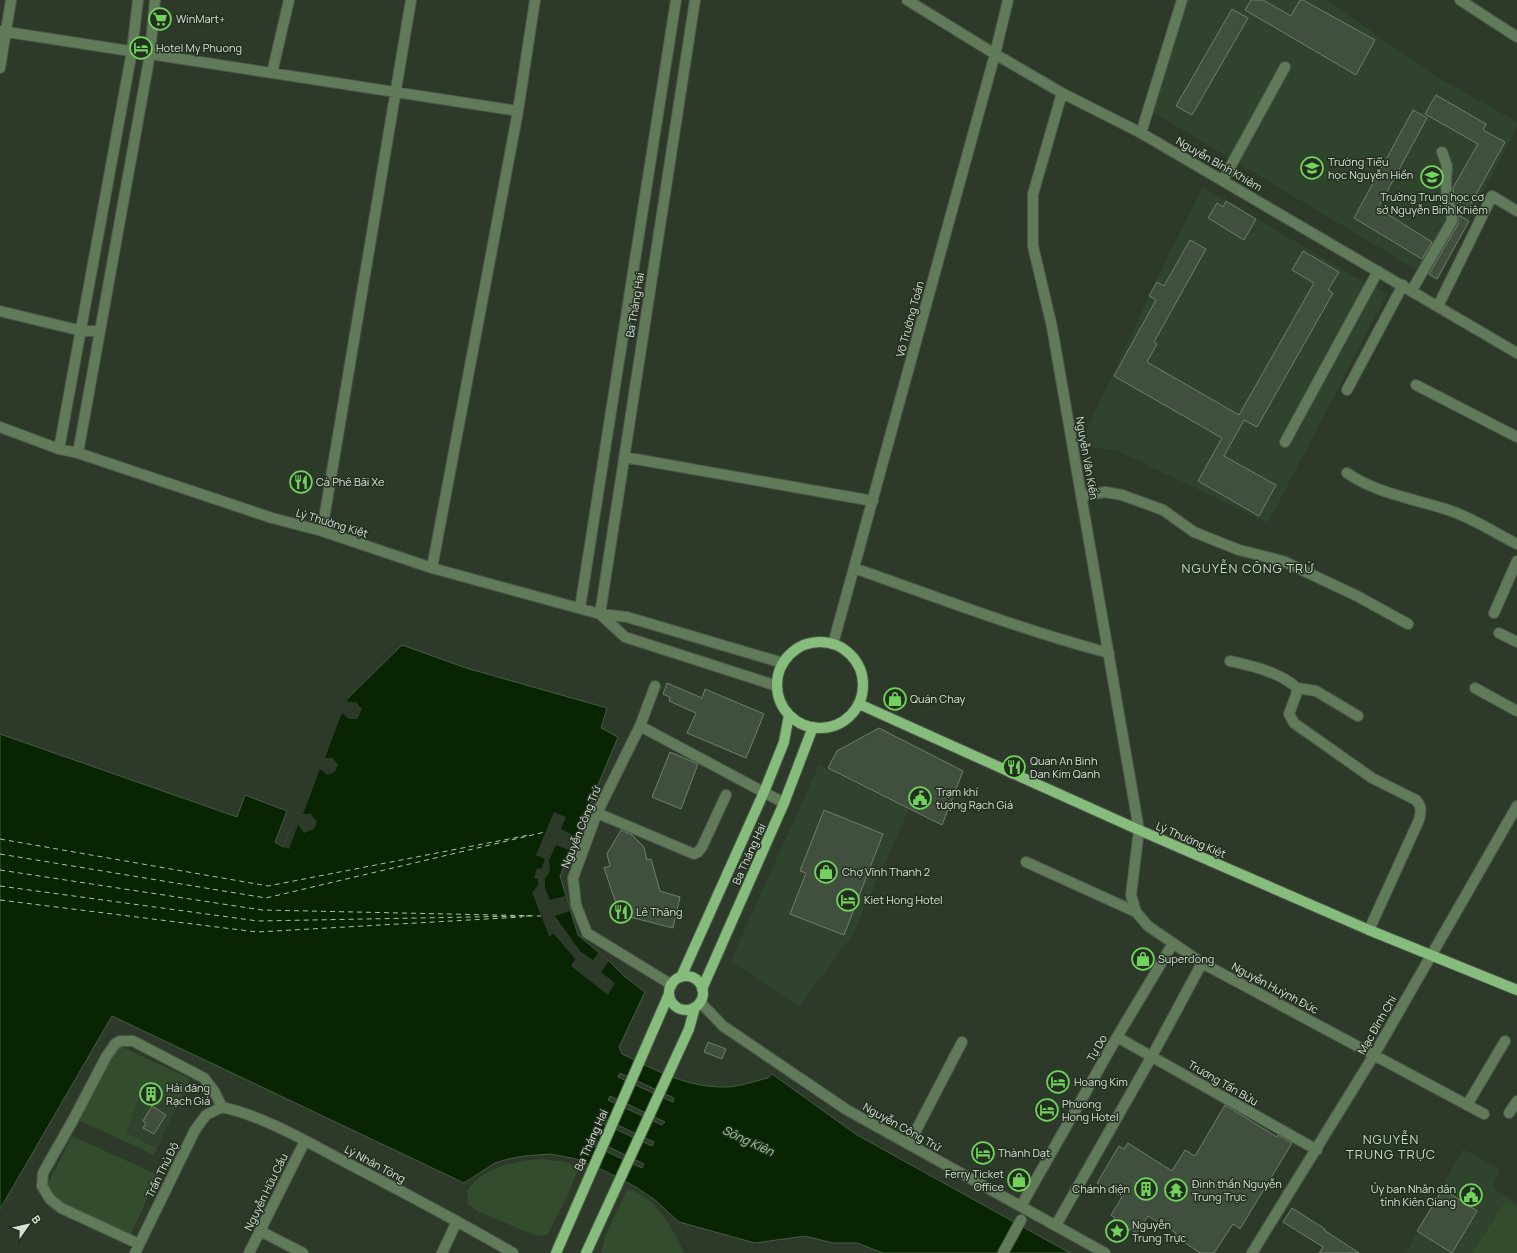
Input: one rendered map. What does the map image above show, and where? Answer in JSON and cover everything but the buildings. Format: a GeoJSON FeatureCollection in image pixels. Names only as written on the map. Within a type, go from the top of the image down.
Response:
{"type":"FeatureCollection","features":[{"type":"Feature","properties":{"kind":"main road"},"geometry":{"type":"LineString","coordinates":[[819,642],[833,644],[846,651],[856,662],[862,675],[863,690],[859,704],[851,715],[840,724],[827,728],[813,728],[800,723],[789,715],[783,706],[777,686],[778,674],[792,652],[804,645],[819,642]]}},
{"type":"Feature","properties":{"kind":"main road","name":"Lý Thường Kiệt"},"geometry":{"type":"LineString","coordinates":[[859,704],[1139,830],[1369,930],[1517,990]]}},
{"type":"Feature","properties":{"kind":"main road","name":"Ba Tháng Hai"},"geometry":{"type":"LineString","coordinates":[[681,977],[764,792],[784,742],[789,715]]}},
{"type":"Feature","properties":{"kind":"main road","name":"Ba Tháng Hai"},"geometry":{"type":"LineString","coordinates":[[702,989],[784,803],[813,728]]}},
{"type":"Feature","properties":{"kind":"main road"},"geometry":{"type":"LineString","coordinates":[[586,1253],[689,1029],[698,1004],[702,989],[693,978],[681,977],[670,990],[672,1003],[680,1009],[686,1010],[698,1004]]}},
{"type":"Feature","properties":{"kind":"main road","name":"Ba Tháng Hai"},"geometry":{"type":"LineString","coordinates":[[556,1253],[670,990]]}},
{"type":"Feature","properties":{"kind":"street"},"geometry":{"type":"LineString","coordinates":[[0,68],[3,31],[11,0]]}},
{"type":"Feature","properties":{"kind":"street"},"geometry":{"type":"LineString","coordinates":[[59,449],[82,331],[132,51],[138,0]]}},
{"type":"Feature","properties":{"kind":"street"},"geometry":{"type":"LineString","coordinates":[[78,453],[150,54],[155,0]]}},
{"type":"Feature","properties":{"kind":"street"},"geometry":{"type":"LineString","coordinates":[[272,73],[288,0]]}},
{"type":"Feature","properties":{"kind":"street"},"geometry":{"type":"LineString","coordinates":[[322,531],[397,92],[411,0]]}},
{"type":"Feature","properties":{"kind":"street"},"geometry":{"type":"LineString","coordinates":[[432,568],[518,111],[535,0]]}},
{"type":"Feature","properties":{"kind":"street","name":"Ba Tháng Hai"},"geometry":{"type":"LineString","coordinates":[[580,608],[676,0]]}},
{"type":"Feature","properties":{"kind":"street","name":"Ba Tháng Hai"},"geometry":{"type":"LineString","coordinates":[[600,614],[696,0]]}},
{"type":"Feature","properties":{"kind":"street","name":"Nguyễn Bỉnh Khiêm"},"geometry":{"type":"LineString","coordinates":[[907,0],[1062,93],[1141,133],[1517,353]]}},
{"type":"Feature","properties":{"kind":"street","name":"Võ Trường Toản"},"geometry":{"type":"LineString","coordinates":[[833,644],[995,54],[1008,0]]}},
{"type":"Feature","properties":{"kind":"street"},"geometry":{"type":"LineString","coordinates":[[1141,133],[1182,0]]}},
{"type":"Feature","properties":{"kind":"street"},"geometry":{"type":"LineString","coordinates":[[1460,0],[1517,37]]}},
{"type":"Feature","properties":{"kind":"street"},"geometry":{"type":"LineString","coordinates":[[3,31],[518,111]]}},
{"type":"Feature","properties":{"kind":"street"},"geometry":{"type":"LineString","coordinates":[[1223,180],[1285,67]]}},
{"type":"Feature","properties":{"kind":"street","name":"Nguyễn Văn Kiến"},"geometry":{"type":"LineString","coordinates":[[1062,93],[1033,194],[1033,246],[1052,327],[1139,830]]}},
{"type":"Feature","properties":{"kind":"street"},"geometry":{"type":"LineString","coordinates":[[1347,390],[1408,288],[1452,221],[1452,209],[1447,200],[1447,166],[1442,152]]}},
{"type":"Feature","properties":{"kind":"street"},"geometry":{"type":"LineString","coordinates":[[1438,306],[1492,196],[1517,211]]}},
{"type":"Feature","properties":{"kind":"street"},"geometry":{"type":"LineString","coordinates":[[637,254],[655,258]]}},
{"type":"Feature","properties":{"kind":"street"},"geometry":{"type":"LineString","coordinates":[[1285,442],[1378,271]]}},
{"type":"Feature","properties":{"kind":"street"},"geometry":{"type":"LineString","coordinates":[[0,311],[82,331],[100,331]]}},
{"type":"Feature","properties":{"kind":"street"},"geometry":{"type":"LineString","coordinates":[[1416,385],[1517,437]]}},
{"type":"Feature","properties":{"kind":"street","name":"Lý Thường Kiệt"},"geometry":{"type":"LineString","coordinates":[[0,427],[59,449],[78,453],[272,518],[322,531],[432,568],[600,614],[627,617],[783,664]]}},
{"type":"Feature","properties":{"kind":"street"},"geometry":{"type":"LineString","coordinates":[[624,457],[873,501]]}},
{"type":"Feature","properties":{"kind":"street"},"geometry":{"type":"LineString","coordinates":[[1347,473],[1359,481],[1387,492],[1455,512],[1517,544]]}},
{"type":"Feature","properties":{"kind":"street"},"geometry":{"type":"LineString","coordinates":[[1081,496],[1105,492],[1122,495],[1163,510],[1194,532],[1239,550],[1283,561],[1357,596],[1408,624]]}},
{"type":"Feature","properties":{"kind":"street"},"geometry":{"type":"LineString","coordinates":[[1494,613],[1517,561]]}},
{"type":"Feature","properties":{"kind":"street"},"geometry":{"type":"LineString","coordinates":[[854,568],[999,620],[1061,640],[1109,653]]}},
{"type":"Feature","properties":{"kind":"street"},"geometry":{"type":"LineString","coordinates":[[600,614],[625,637],[777,686]]}},
{"type":"Feature","properties":{"kind":"street"},"geometry":{"type":"LineString","coordinates":[[1499,633],[1517,642]]}},
{"type":"Feature","properties":{"kind":"street"},"geometry":{"type":"LineString","coordinates":[[1230,661],[1273,674],[1297,688],[1316,691],[1358,716]]}},
{"type":"Feature","properties":{"kind":"street","name":"Nguyễn Công Trứ"},"geometry":{"type":"LineString","coordinates":[[655,686],[640,726],[597,813],[573,878],[576,905],[587,933],[670,990]]}},
{"type":"Feature","properties":{"kind":"street"},"geometry":{"type":"LineString","coordinates":[[1297,688],[1289,714],[1294,723],[1372,778],[1416,800],[1420,805],[1421,811],[1419,820],[1369,930]]}},
{"type":"Feature","properties":{"kind":"street"},"geometry":{"type":"LineString","coordinates":[[1476,688],[1517,712]]}},
{"type":"Feature","properties":{"kind":"street"},"geometry":{"type":"LineString","coordinates":[[640,726],[784,803]]}},
{"type":"Feature","properties":{"kind":"street"},"geometry":{"type":"LineString","coordinates":[[597,813],[694,854],[702,847],[726,794]]}},
{"type":"Feature","properties":{"kind":"street","name":"Mạc Đĩnh Chi"},"geometry":{"type":"LineString","coordinates":[[1252,1253],[1317,1150],[1374,1055],[1517,806]]}},
{"type":"Feature","properties":{"kind":"street","name":"Nguyễn Huỳnh Đức"},"geometry":{"type":"LineString","coordinates":[[1139,830],[1131,895],[1136,912],[1148,926],[1172,945],[1202,963],[1484,1114]]}},
{"type":"Feature","properties":{"kind":"street"},"geometry":{"type":"LineString","coordinates":[[1026,862],[1136,912]]}},
{"type":"Feature","properties":{"kind":"street","name":"Tự Do"},"geometry":{"type":"LineString","coordinates":[[1021,1206],[1172,945]]}},
{"type":"Feature","properties":{"kind":"street"},"geometry":{"type":"LineString","coordinates":[[1056,1225],[1152,1056],[1202,963]]}},
{"type":"Feature","properties":{"kind":"street","name":"Nguyễn Công Trứ"},"geometry":{"type":"LineString","coordinates":[[698,1004],[723,1026],[834,1101],[1104,1253]]}},
{"type":"Feature","properties":{"kind":"street","name":"Trương Tấn Bửu"},"geometry":{"type":"LineString","coordinates":[[1118,1037],[1317,1150]]}},
{"type":"Feature","properties":{"kind":"street"},"geometry":{"type":"LineString","coordinates":[[137,1249],[61,1208],[50,1199],[42,1186],[43,1173],[106,1057],[115,1044],[120,1041],[133,1041],[204,1078],[214,1091],[222,1107]]}},
{"type":"Feature","properties":{"kind":"street"},"geometry":{"type":"LineString","coordinates":[[1467,1105],[1505,1041]]}},
{"type":"Feature","properties":{"kind":"street"},"geometry":{"type":"LineString","coordinates":[[909,1144],[962,1042]]}},
{"type":"Feature","properties":{"kind":"street"},"geometry":{"type":"LineString","coordinates":[[1509,1113],[1517,1101]]}},
{"type":"Feature","properties":{"kind":"street","name":"Lý Nhân Tông"},"geometry":{"type":"LineString","coordinates":[[222,1107],[242,1112],[305,1141],[457,1221],[513,1253]]}},
{"type":"Feature","properties":{"kind":"street","name":"Trần Thủ Độ"},"geometry":{"type":"LineString","coordinates":[[137,1249],[194,1130],[206,1115],[222,1107]]}},
{"type":"Feature","properties":{"kind":"street","name":"Nguyễn Hữu Cầu"},"geometry":{"type":"LineString","coordinates":[[250,1253],[305,1141]]}},
{"type":"Feature","properties":{"kind":"street"},"geometry":{"type":"LineString","coordinates":[[1003,1253],[1020,1220]]}},
{"type":"Feature","properties":{"kind":"street"},"geometry":{"type":"LineString","coordinates":[[442,1253],[457,1221]]}},
{"type":"Feature","properties":{"kind":"street"},"geometry":{"type":"LineString","coordinates":[[260,1231],[303,1253]]}},
{"type":"Feature","properties":{"kind":"shaded area","name":"Trường Tiểu học Nguyễn Hiền"},"geometry":{"type":"Polygon","coordinates":[[[1184,0],[1327,0],[1432,74],[1517,122],[1517,127],[1437,282],[1146,108],[1184,0]]]}},
{"type":"Feature","properties":{"kind":"shaded area"},"geometry":{"type":"Polygon","coordinates":[[[1203,187],[1348,273],[1387,294],[1268,523],[1118,451],[1083,446],[1089,425],[1165,262],[1203,187]]]}},
{"type":"Feature","properties":{"kind":"shaded area","name":"Chợ Vĩnh Thanh 2"},"geometry":{"type":"Polygon","coordinates":[[[819,765],[909,809],[853,934],[799,1007],[731,960],[819,765]]]}},
{"type":"Feature","properties":{"kind":"shaded area"},"geometry":{"type":"Polygon","coordinates":[[[116,1044],[191,1079],[179,1103],[144,1086],[126,1132],[157,1148],[154,1155],[74,1118],[116,1044]]]}},
{"type":"Feature","properties":{"kind":"shaded area"},"geometry":{"type":"Polygon","coordinates":[[[144,1086],[179,1103],[157,1148],[126,1132],[144,1086]]]}},
{"type":"Feature","properties":{"kind":"shaded area"},"geometry":{"type":"Polygon","coordinates":[[[72,1136],[158,1175],[130,1236],[53,1198],[49,1191],[48,1183],[72,1136]]]}},
{"type":"Feature","properties":{"kind":"shaded area","name":"Ủy ban Nhân dân tỉnh Kiên Giang"},"geometry":{"type":"Polygon","coordinates":[[[1463,1149],[1501,1170],[1492,1187],[1517,1203],[1517,1253],[1406,1253],[1463,1149]]]}},
{"type":"Feature","properties":{"kind":"shaded area"},"geometry":{"type":"Polygon","coordinates":[[[543,1159],[565,1162],[579,1168],[565,1201],[547,1235],[539,1236],[532,1234],[477,1211],[468,1204],[467,1191],[481,1176],[501,1166],[523,1161],[543,1159]]]}},
{"type":"Feature","properties":{"kind":"shaded area"},"geometry":{"type":"Polygon","coordinates":[[[629,1189],[639,1193],[647,1199],[662,1215],[675,1234],[684,1253],[601,1253],[605,1237],[626,1191],[629,1189]]]}},
{"type":"Feature","properties":{"kind":"shaded area"},"geometry":{"type":"Polygon","coordinates":[[[1506,1200],[1517,1207],[1517,1253],[1472,1253],[1506,1200]]]}},
{"type":"Feature","properties":{"kind":"water","name":"Sông Kiên"},"geometry":{"type":"Polygon","coordinates":[[[402,645],[466,668],[607,708],[601,728],[618,737],[560,876],[578,935],[609,961],[624,976],[645,992],[619,1047],[622,1054],[672,1077],[698,1085],[712,1087],[731,1087],[742,1085],[768,1078],[772,1074],[857,1135],[1070,1253],[883,1253],[857,1243],[833,1243],[805,1236],[755,1243],[679,1222],[655,1200],[636,1187],[605,1171],[576,1159],[551,1154],[524,1156],[495,1163],[464,1183],[112,1016],[0,1209],[0,734],[237,817],[245,795],[287,811],[275,842],[283,847],[346,700],[402,645]],[[620,1073],[618,1077],[673,1102],[674,1098],[620,1073]],[[610,1096],[608,1100],[662,1125],[665,1122],[610,1096]],[[600,1117],[598,1121],[652,1146],[654,1142],[600,1117]],[[590,1138],[588,1143],[642,1168],[644,1164],[590,1138]]]}},
{"type":"Feature","properties":{"kind":"pier"},"geometry":{"type":"Polygon","coordinates":[[[350,692],[347,702],[356,702],[362,709],[357,719],[349,719],[342,713],[338,723],[325,758],[333,758],[338,765],[335,772],[327,775],[320,769],[303,814],[311,814],[317,822],[314,829],[304,833],[298,825],[289,849],[283,847],[344,699],[350,692]]]}},
{"type":"Feature","properties":{"kind":"pier"},"geometry":{"type":"Polygon","coordinates":[[[554,812],[566,817],[561,829],[577,837],[571,851],[556,845],[549,860],[550,872],[545,878],[545,888],[550,900],[565,896],[570,911],[555,916],[580,951],[593,960],[599,952],[609,961],[601,972],[615,983],[608,995],[571,966],[575,959],[554,934],[549,936],[532,892],[538,886],[538,879],[534,878],[537,868],[541,869],[545,859],[536,855],[554,812]]]}},
{"type":"Feature","properties":{"kind":"ferry route"},"geometry":{"type":"LineString","coordinates":[[0,854],[266,898],[545,832]]}},
{"type":"Feature","properties":{"kind":"ferry route"},"geometry":{"type":"LineString","coordinates":[[0,839],[268,886],[529,835]]}},
{"type":"Feature","properties":{"kind":"ferry route"},"geometry":{"type":"LineString","coordinates":[[0,870],[262,910],[541,916]]}},
{"type":"Feature","properties":{"kind":"ferry route"},"geometry":{"type":"LineString","coordinates":[[0,886],[258,921],[525,916]]}},
{"type":"Feature","properties":{"kind":"ferry route"},"geometry":{"type":"LineString","coordinates":[[0,900],[257,932],[522,917]]}},
{"type":"Feature","properties":{"kind":"ferry route"},"geometry":{"type":"LineString","coordinates":[[526,916],[532,916]]}},
{"type":"Feature","properties":{"kind":"place","name":"WinMart+"},"geometry":{"type":"Point","coordinates":[160,19]}},
{"type":"Feature","properties":{"kind":"place","name":"Hotel My Phuong"},"geometry":{"type":"Point","coordinates":[141,48]}},
{"type":"Feature","properties":{"kind":"place","name":"Trường Tiểu học Nguyễn Hiền"},"geometry":{"type":"Point","coordinates":[1312,168]}},
{"type":"Feature","properties":{"kind":"place","name":"Trường Trung học cơ sở Nguyễn Bỉnh Khiêm"},"geometry":{"type":"Point","coordinates":[1432,177]}},
{"type":"Feature","properties":{"kind":"place","name":"Cà Phê Bãi Xe"},"geometry":{"type":"Point","coordinates":[301,482]}},
{"type":"Feature","properties":{"kind":"place","name":"Quán Chay"},"geometry":{"type":"Point","coordinates":[895,699]}},
{"type":"Feature","properties":{"kind":"place","name":"Quan An Binh Dan Kim Qanh"},"geometry":{"type":"Point","coordinates":[1014,767]}},
{"type":"Feature","properties":{"kind":"place","name":"Trạm khí tượng Rạch Giá"},"geometry":{"type":"Point","coordinates":[920,798]}},
{"type":"Feature","properties":{"kind":"place","name":"Chợ Vĩnh Thanh 2"},"geometry":{"type":"Point","coordinates":[826,872]}},
{"type":"Feature","properties":{"kind":"place","name":"Kiet Hong Hotel"},"geometry":{"type":"Point","coordinates":[848,900]}},
{"type":"Feature","properties":{"kind":"place","name":"Lê Thāng"},"geometry":{"type":"Point","coordinates":[621,912]}},
{"type":"Feature","properties":{"kind":"place","name":"Superdong"},"geometry":{"type":"Point","coordinates":[1143,959]}},
{"type":"Feature","properties":{"kind":"place","name":"Hoang Kim"},"geometry":{"type":"Point","coordinates":[1058,1082]}},
{"type":"Feature","properties":{"kind":"place","name":"Hải đăng Rạch Giá"},"geometry":{"type":"Point","coordinates":[151,1094]}},
{"type":"Feature","properties":{"kind":"place","name":"Phuong Hong Hotel"},"geometry":{"type":"Point","coordinates":[1047,1110]}},
{"type":"Feature","properties":{"kind":"place","name":"Thành Dạt"},"geometry":{"type":"Point","coordinates":[983,1153]}},
{"type":"Feature","properties":{"kind":"place","name":"Ferry Ticket Office"},"geometry":{"type":"Point","coordinates":[1019,1180]}},
{"type":"Feature","properties":{"kind":"place","name":"Chánh điện"},"geometry":{"type":"Point","coordinates":[1146,1189]}},
{"type":"Feature","properties":{"kind":"place","name":"Đình thần Nguyễn Trung Trực"},"geometry":{"type":"Point","coordinates":[1176,1190]}},
{"type":"Feature","properties":{"kind":"place","name":"Ủy ban Nhân dân tỉnh Kiên Giang"},"geometry":{"type":"Point","coordinates":[1471,1195]}},
{"type":"Feature","properties":{"kind":"place","name":"Nguyễn Trung Trực"},"geometry":{"type":"Point","coordinates":[1117,1231]}},
{"type":"Feature","properties":{"kind":"district","name":"NGUYỄN CÔNG TRỨ"},"geometry":{"type":"Point","coordinates":[1248,568]}},
{"type":"Feature","properties":{"kind":"district","name":"NGUYỄN TRUNG TRỰC"},"geometry":{"type":"Point","coordinates":[1391,1146]}}]}
